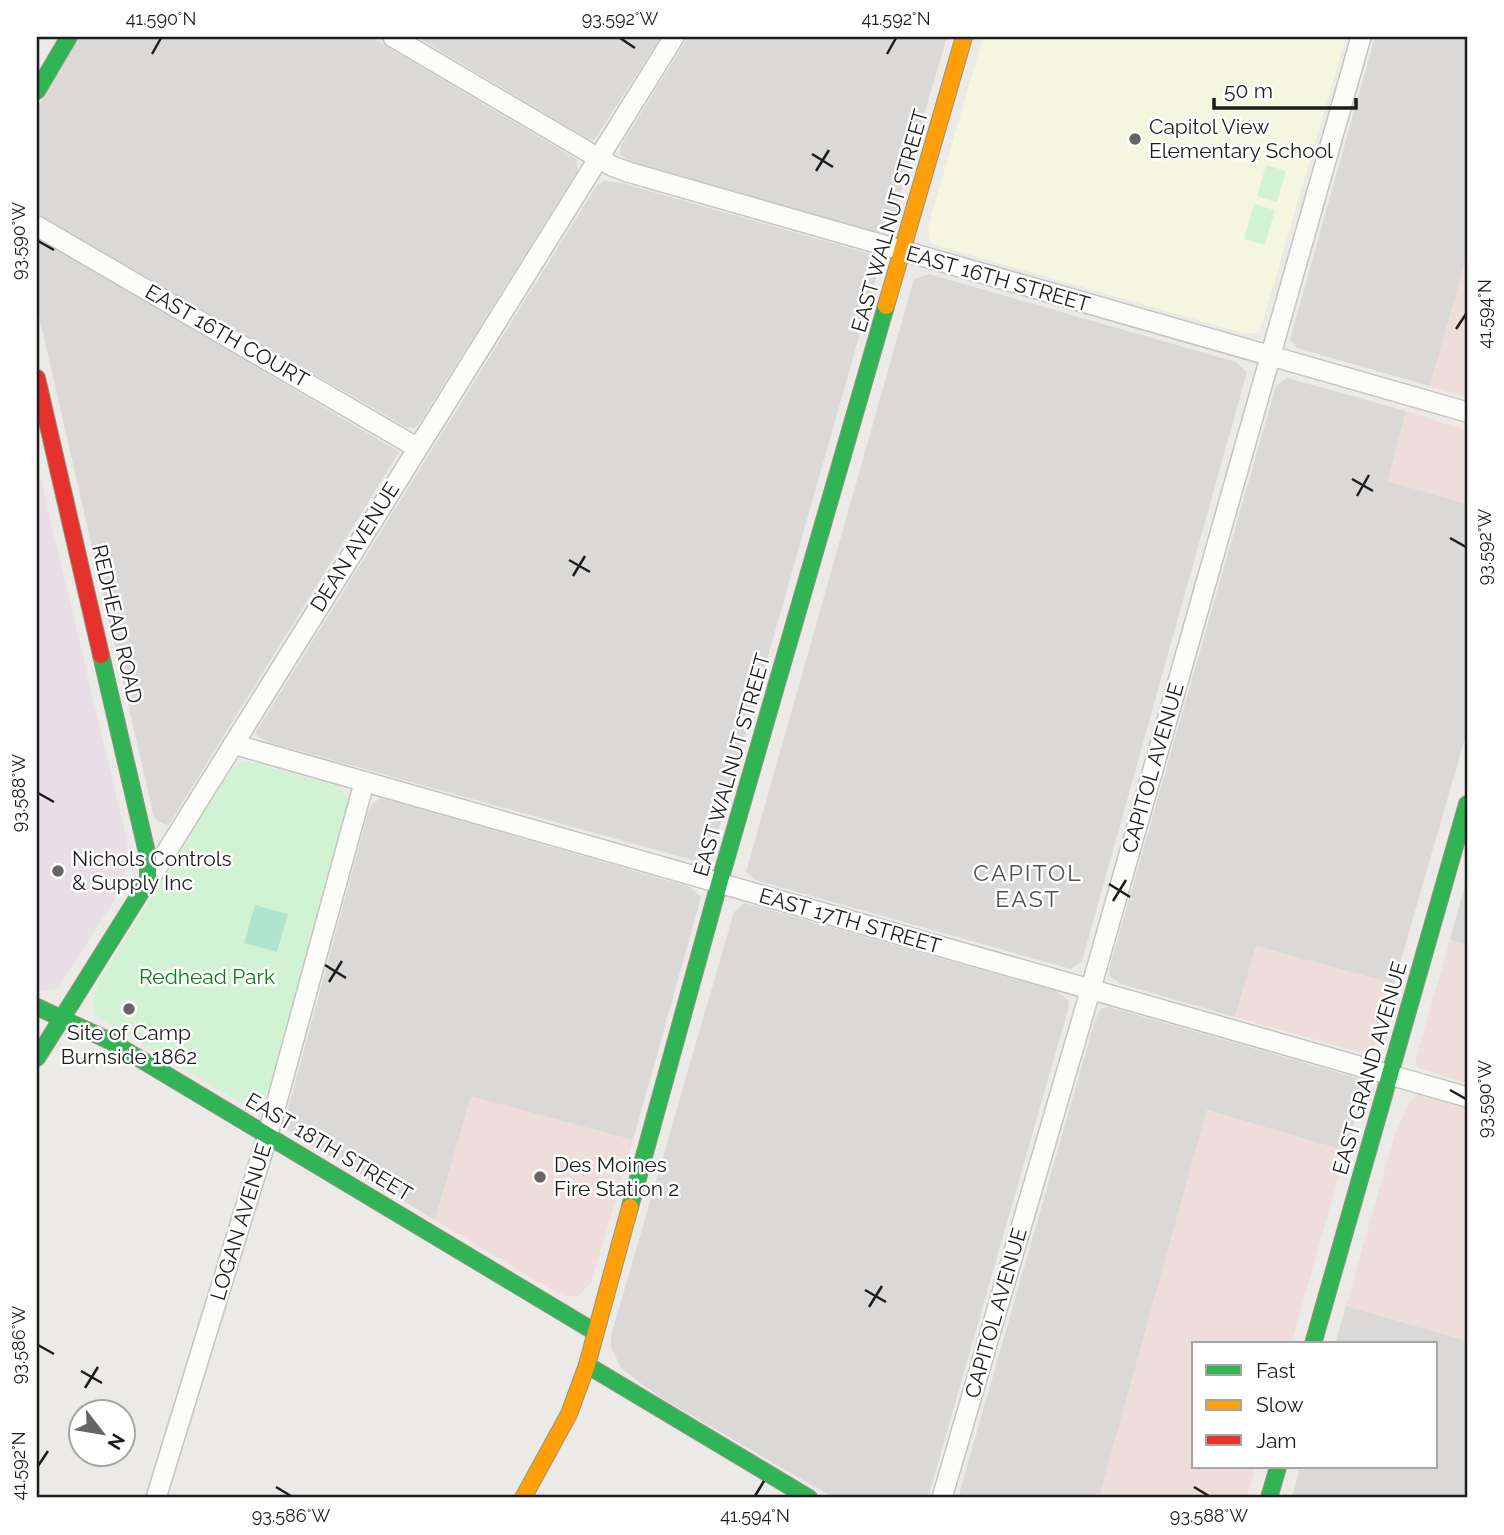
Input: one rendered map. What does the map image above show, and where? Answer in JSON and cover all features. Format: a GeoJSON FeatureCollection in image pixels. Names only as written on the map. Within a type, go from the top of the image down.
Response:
{"type":"FeatureCollection","features":[{"type":"Feature","properties":{"kind":"street"},"geometry":{"type":"LineString","coordinates":[[37,91],[69,37]]}},
{"type":"Feature","properties":{"kind":"street","name":"EAST 16TH STREET"},"geometry":{"type":"LineString","coordinates":[[393,37],[599,158],[628,172],[1467,412]]}},
{"type":"Feature","properties":{"kind":"street","name":"DEAN AVENUE"},"geometry":{"type":"LineString","coordinates":[[37,1058],[674,37]]}},
{"type":"Feature","properties":{"kind":"street","name":"EAST WALNUT STREET"},"geometry":{"type":"LineString","coordinates":[[523,1498],[569,1414],[587,1366],[719,884],[964,37]]}},
{"type":"Feature","properties":{"kind":"street","name":"CAPITOL AVENUE"},"geometry":{"type":"LineString","coordinates":[[942,1498],[1091,988],[1361,37]]}},
{"type":"Feature","properties":{"kind":"street","name":"EAST 16TH COURT"},"geometry":{"type":"LineString","coordinates":[[37,226],[416,447]]}},
{"type":"Feature","properties":{"kind":"street","name":"REDHEAD ROAD"},"geometry":{"type":"LineString","coordinates":[[37,378],[145,834],[148,881]]}},
{"type":"Feature","properties":{"kind":"street","name":"EAST 17TH STREET"},"geometry":{"type":"LineString","coordinates":[[233,744],[1467,1097]]}},
{"type":"Feature","properties":{"kind":"street","name":"LOGAN AVENUE"},"geometry":{"type":"LineString","coordinates":[[156,1498],[268,1134],[364,783]]}},
{"type":"Feature","properties":{"kind":"street","name":"EAST GRAND AVENUE"},"geometry":{"type":"LineString","coordinates":[[1314,1342],[1467,804]]}},
{"type":"Feature","properties":{"kind":"street","name":"EAST 18TH STREET"},"geometry":{"type":"LineString","coordinates":[[37,1007],[110,1041],[595,1332]]}},
{"type":"Feature","properties":{"kind":"street"},"geometry":{"type":"LineString","coordinates":[[587,1366],[809,1498]]}},
{"type":"Feature","properties":{"kind":"street"},"geometry":{"type":"LineString","coordinates":[[1269,1498],[1278,1468]]}},
{"type":"Feature","properties":{"kind":"shaded area"},"geometry":{"type":"Polygon","coordinates":[[[80,37],[371,37],[576,159],[578,170],[419,424],[414,428],[406,427],[37,214],[37,109],[80,37]]]}},
{"type":"Feature","properties":{"kind":"shaded area"},"geometry":{"type":"Polygon","coordinates":[[[417,37],[661,37],[594,140],[588,139],[417,37]]]}},
{"type":"Feature","properties":{"kind":"shaded area"},"geometry":{"type":"Polygon","coordinates":[[[688,37],[947,37],[890,229],[875,232],[634,163],[620,155],[621,145],[688,37]]]}},
{"type":"Feature","properties":{"kind":"shaded area","name":"Capitol View Elementary School"},"geometry":{"type":"Polygon","coordinates":[[[983,37],[1346,37],[1260,330],[1256,333],[1243,333],[939,246],[930,241],[928,227],[983,37]]]}},
{"type":"Feature","properties":{"kind":"shaded area"},"geometry":{"type":"Polygon","coordinates":[[[1375,37],[1467,37],[1467,255],[1430,386],[1304,350],[1296,347],[1290,339],[1375,37]]]}},
{"type":"Feature","properties":{"kind":"shaded area"},"geometry":{"type":"Polygon","coordinates":[[[604,181],[621,183],[871,254],[879,267],[711,856],[703,863],[271,743],[258,737],[256,732],[597,185],[604,181]]]}},
{"type":"Feature","properties":{"kind":"shaded area"},"geometry":{"type":"Polygon","coordinates":[[[37,236],[399,452],[168,826],[156,820],[153,813],[37,307],[37,236]]]}},
{"type":"Feature","properties":{"kind":"shaded area"},"geometry":{"type":"Polygon","coordinates":[[[1467,255],[1467,397],[1430,386],[1467,255]]]}},
{"type":"Feature","properties":{"kind":"shaded area"},"geometry":{"type":"Polygon","coordinates":[[[929,274],[1236,362],[1247,372],[1082,961],[1071,969],[758,881],[746,872],[914,279],[929,274]]]}},
{"type":"Feature","properties":{"kind":"shaded area"},"geometry":{"type":"Polygon","coordinates":[[[1287,378],[1406,411],[1388,481],[1467,504],[1467,731],[1394,984],[1256,946],[1235,1017],[1121,984],[1110,976],[1109,969],[1276,386],[1287,378]]]}},
{"type":"Feature","properties":{"kind":"shaded area"},"geometry":{"type":"Polygon","coordinates":[[[1406,411],[1467,431],[1467,504],[1388,481],[1406,411]]]}},
{"type":"Feature","properties":{"kind":"shaded area"},"geometry":{"type":"Polygon","coordinates":[[[37,463],[128,846],[125,872],[115,899],[58,988],[44,991],[37,989],[37,463]]]}},
{"type":"Feature","properties":{"kind":"shaded area"},"geometry":{"type":"Polygon","coordinates":[[[381,798],[690,887],[701,897],[633,1140],[471,1097],[435,1220],[291,1133],[284,1124],[368,813],[371,805],[381,798]]]}},
{"type":"Feature","properties":{"kind":"shaded area"},"geometry":{"type":"Polygon","coordinates":[[[1467,878],[1467,945],[1450,940],[1467,878]]]}},
{"type":"Feature","properties":{"kind":"shaded area"},"geometry":{"type":"Polygon","coordinates":[[[745,903],[1056,991],[1068,1000],[1069,1006],[928,1498],[834,1498],[658,1396],[622,1369],[611,1348],[611,1336],[734,912],[745,903]]]}},
{"type":"Feature","properties":{"kind":"shaded area"},"geometry":{"type":"Polygon","coordinates":[[[1450,940],[1467,945],[1467,1083],[1418,1068],[1415,1063],[1450,940]]]}},
{"type":"Feature","properties":{"kind":"shaded area"},"geometry":{"type":"Polygon","coordinates":[[[1256,946],[1394,984],[1373,1052],[1363,1053],[1235,1017],[1256,946]]]}},
{"type":"Feature","properties":{"kind":"shaded area"},"geometry":{"type":"Polygon","coordinates":[[[1109,1007],[1361,1079],[1364,1089],[1346,1151],[1207,1110],[1099,1498],[958,1498],[1095,1020],[1102,1008],[1109,1007]]]}},
{"type":"Feature","properties":{"kind":"shaded area"},"geometry":{"type":"Polygon","coordinates":[[[1425,1094],[1467,1107],[1467,1341],[1346,1306],[1395,1134],[1410,1101],[1417,1095],[1425,1094]]]}},
{"type":"Feature","properties":{"kind":"shaded area"},"geometry":{"type":"Polygon","coordinates":[[[471,1096],[633,1140],[591,1283],[578,1296],[564,1296],[541,1284],[435,1220],[471,1096]]]}},
{"type":"Feature","properties":{"kind":"shaded area"},"geometry":{"type":"Polygon","coordinates":[[[1207,1110],[1346,1151],[1292,1342],[1192,1342],[1192,1468],[1256,1468],[1246,1498],[1099,1498],[1207,1110]]]}},
{"type":"Feature","properties":{"kind":"shaded area"},"geometry":{"type":"Polygon","coordinates":[[[1346,1306],[1467,1341],[1467,1498],[1292,1498],[1300,1468],[1438,1468],[1438,1342],[1336,1342],[1346,1306]]]}},
{"type":"Feature","properties":{"kind":"green space"},"geometry":{"type":"Polygon","coordinates":[[[1266,165],[1286,171],[1277,202],[1257,196],[1266,165]]]}},
{"type":"Feature","properties":{"kind":"green space"},"geometry":{"type":"Polygon","coordinates":[[[1254,204],[1275,210],[1265,245],[1244,239],[1254,204]]]}},
{"type":"Feature","properties":{"kind":"green space","name":"Redhead Park"},"geometry":{"type":"Polygon","coordinates":[[[245,761],[338,786],[349,800],[268,1093],[254,1106],[244,1105],[101,1019],[93,1004],[102,976],[231,770],[245,761]]]}},
{"type":"Feature","properties":{"kind":"green space"},"geometry":{"type":"Polygon","coordinates":[[[255,905],[288,914],[277,952],[244,943],[255,905]]]}},
{"type":"Feature","properties":{"kind":"traffic: fast"},"geometry":{"type":"LineString","coordinates":[[37,91],[69,37]]}},
{"type":"Feature","properties":{"kind":"traffic: fast"},"geometry":{"type":"LineString","coordinates":[[630,1207],[719,884],[886,306]]}},
{"type":"Feature","properties":{"kind":"traffic: fast"},"geometry":{"type":"LineString","coordinates":[[37,1058],[148,881],[148,857],[101,655]]}},
{"type":"Feature","properties":{"kind":"traffic: fast"},"geometry":{"type":"LineString","coordinates":[[1314,1342],[1467,804]]}},
{"type":"Feature","properties":{"kind":"traffic: fast"},"geometry":{"type":"LineString","coordinates":[[37,1007],[110,1041],[595,1332]]}},
{"type":"Feature","properties":{"kind":"traffic: fast"},"geometry":{"type":"LineString","coordinates":[[587,1365],[809,1498]]}},
{"type":"Feature","properties":{"kind":"traffic: fast"},"geometry":{"type":"LineString","coordinates":[[1269,1498],[1278,1468]]}},
{"type":"Feature","properties":{"kind":"traffic: slow"},"geometry":{"type":"LineString","coordinates":[[886,306],[964,37]]}},
{"type":"Feature","properties":{"kind":"traffic: slow"},"geometry":{"type":"LineString","coordinates":[[523,1498],[569,1414],[587,1365],[630,1207]]}},
{"type":"Feature","properties":{"kind":"traffic: jam"},"geometry":{"type":"LineString","coordinates":[[37,378],[101,655]]}},
{"type":"Feature","properties":{"kind":"place","name":"Capitol View Elementary School"},"geometry":{"type":"Point","coordinates":[1135,139]}},
{"type":"Feature","properties":{"kind":"place","name":"Nichols Controls & Supply Inc"},"geometry":{"type":"Point","coordinates":[58,871]}},
{"type":"Feature","properties":{"kind":"place","name":"Site of Camp Burnside 1862"},"geometry":{"type":"Point","coordinates":[129,1009]}},
{"type":"Feature","properties":{"kind":"place","name":"Des Moines Fire Station 2"},"geometry":{"type":"Point","coordinates":[540,1177]}},
{"type":"Feature","properties":{"kind":"district","name":"CAPITOL EAST"},"geometry":{"type":"Point","coordinates":[1028,886]}}]}
